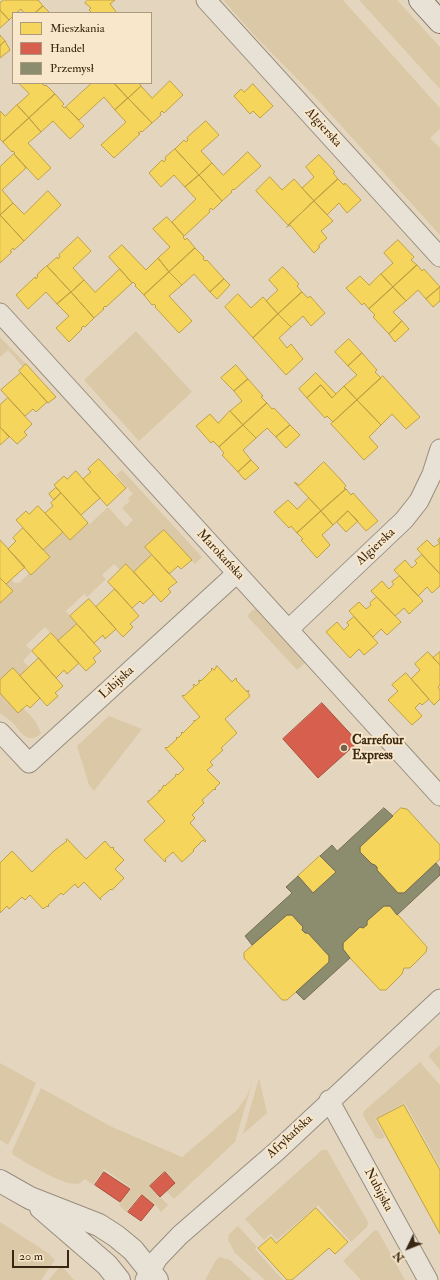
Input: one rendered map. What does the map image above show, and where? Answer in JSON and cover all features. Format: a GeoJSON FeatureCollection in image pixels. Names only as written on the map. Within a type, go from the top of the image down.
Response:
{"type":"FeatureCollection","features":[{"type":"Feature","properties":{"kind":"street","name":"Algierska"},"geometry":{"type":"LineString","coordinates":[[206,0],[440,257]]}},
{"type":"Feature","properties":{"kind":"street"},"geometry":{"type":"LineString","coordinates":[[420,0],[440,22]]}},
{"type":"Feature","properties":{"kind":"street","name":"Marokańska"},"geometry":{"type":"LineString","coordinates":[[0,313],[440,796]]}},
{"type":"Feature","properties":{"kind":"street","name":"Algierska"},"geometry":{"type":"LineString","coordinates":[[289,629],[404,520],[419,501],[432,474],[440,449]]}},
{"type":"Feature","properties":{"kind":"street","name":"Libijska"},"geometry":{"type":"LineString","coordinates":[[0,732],[29,763],[237,573]]}},
{"type":"Feature","properties":{"kind":"street","name":"Afrykańska"},"geometry":{"type":"LineString","coordinates":[[151,1277],[158,1258],[180,1235],[277,1151],[440,999]]}},
{"type":"Feature","properties":{"kind":"street","name":"Nubijska"},"geometry":{"type":"LineString","coordinates":[[330,1100],[428,1280]]}},
{"type":"Feature","properties":{"kind":"street"},"geometry":{"type":"LineString","coordinates":[[0,1181],[30,1198],[98,1225],[116,1236],[133,1250],[151,1277]]}},
{"type":"Feature","properties":{"kind":"street"},"geometry":{"type":"LineString","coordinates":[[30,1198],[107,1265],[119,1280]]}},
{"type":"Feature","properties":{"kind":"shaded area"},"geometry":{"type":"Polygon","coordinates":[[[223,0],[343,0],[440,108],[440,129],[430,138],[440,148],[440,235],[317,99],[255,36],[223,0]]]}},
{"type":"Feature","properties":{"kind":"shaded area"},"geometry":{"type":"Polygon","coordinates":[[[359,0],[397,0],[440,47],[440,89],[359,0]]]}},
{"type":"Feature","properties":{"kind":"shaded area"},"geometry":{"type":"Polygon","coordinates":[[[136,331],[192,392],[139,441],[84,380],[136,331]]]}},
{"type":"Feature","properties":{"kind":"shaded area"},"geometry":{"type":"Polygon","coordinates":[[[0,337],[26,364],[23,367],[8,350],[0,357],[0,337]]]}},
{"type":"Feature","properties":{"kind":"shaded area"},"geometry":{"type":"Polygon","coordinates":[[[122,470],[202,557],[195,564],[164,530],[145,547],[152,555],[134,572],[126,564],[120,570],[114,564],[102,575],[106,579],[87,597],[84,594],[66,611],[77,624],[58,641],[45,627],[26,645],[32,651],[23,661],[29,667],[20,676],[0,680],[0,603],[13,591],[6,584],[11,579],[14,583],[19,583],[30,572],[32,574],[50,557],[43,550],[63,532],[70,540],[108,507],[126,527],[133,520],[122,508],[130,501],[128,498],[133,494],[116,475],[122,470]]]}},
{"type":"Feature","properties":{"kind":"shaded area"},"geometry":{"type":"Polygon","coordinates":[[[255,608],[305,663],[297,670],[247,616],[255,608]]]}},
{"type":"Feature","properties":{"kind":"shaded area"},"geometry":{"type":"Polygon","coordinates":[[[0,693],[19,705],[30,715],[35,721],[41,734],[36,737],[28,738],[0,713],[0,693]]]}},
{"type":"Feature","properties":{"kind":"shaded area"},"geometry":{"type":"Polygon","coordinates":[[[109,716],[142,729],[94,791],[89,785],[77,746],[109,716]]]}},
{"type":"Feature","properties":{"kind":"shaded area"},"geometry":{"type":"Polygon","coordinates":[[[440,1045],[440,1070],[429,1057],[430,1054],[440,1045]]]}},
{"type":"Feature","properties":{"kind":"shaded area"},"geometry":{"type":"Polygon","coordinates":[[[420,1062],[440,1085],[440,1167],[405,1103],[375,1119],[385,1137],[381,1139],[376,1138],[363,1115],[364,1111],[420,1062]]]}},
{"type":"Feature","properties":{"kind":"shaded area"},"geometry":{"type":"Polygon","coordinates":[[[0,1063],[36,1083],[22,1117],[8,1145],[0,1140],[0,1063]]]}},
{"type":"Feature","properties":{"kind":"shaded area"},"geometry":{"type":"Polygon","coordinates":[[[259,1078],[267,1113],[243,1134],[259,1078]]]}},
{"type":"Feature","properties":{"kind":"shaded area"},"geometry":{"type":"Polygon","coordinates":[[[253,1079],[235,1142],[174,1199],[166,1191],[175,1182],[165,1172],[150,1186],[168,1205],[161,1212],[156,1205],[155,1206],[141,1194],[126,1212],[119,1205],[131,1188],[104,1169],[93,1185],[85,1179],[80,1183],[74,1184],[57,1179],[36,1169],[13,1155],[12,1151],[41,1088],[112,1127],[182,1157],[237,1110],[247,1096],[253,1079]]]}},
{"type":"Feature","properties":{"kind":"shaded area"},"geometry":{"type":"Polygon","coordinates":[[[322,1150],[327,1150],[368,1222],[367,1227],[351,1242],[318,1205],[277,1240],[271,1234],[264,1240],[245,1219],[322,1150]]]}},
{"type":"Feature","properties":{"kind":"shaded area"},"geometry":{"type":"Polygon","coordinates":[[[0,1222],[48,1253],[55,1260],[41,1280],[0,1280],[0,1222]]]}},
{"type":"Feature","properties":{"kind":"shaded area"},"geometry":{"type":"Polygon","coordinates":[[[238,1226],[257,1247],[255,1249],[283,1280],[265,1280],[235,1253],[228,1240],[229,1234],[238,1226]]]}},
{"type":"Feature","properties":{"kind":"shaded area"},"geometry":{"type":"Polygon","coordinates":[[[375,1230],[378,1231],[405,1280],[361,1280],[343,1261],[375,1230]]]}},
{"type":"Feature","properties":{"kind":"shaded area"},"geometry":{"type":"Polygon","coordinates":[[[220,1257],[230,1260],[252,1280],[205,1280],[216,1260],[220,1257]]]}},
{"type":"Feature","properties":{"kind":"shaded area"},"geometry":{"type":"Polygon","coordinates":[[[61,1265],[74,1280],[49,1280],[61,1265]]]}},
{"type":"Feature","properties":{"kind":"building: Mieszkania"},"geometry":{"type":"Polygon","coordinates":[[[4,0],[38,0],[43,6],[36,12],[23,12],[21,9],[17,12],[12,12],[12,17],[9,20],[0,10],[0,3],[4,0]]]}},
{"type":"Feature","properties":{"kind":"building: Mieszkania"},"geometry":{"type":"Polygon","coordinates":[[[88,0],[115,0],[110,4],[116,12],[91,12],[89,10],[91,8],[85,3],[88,0]]]}},
{"type":"Feature","properties":{"kind":"building: Mieszkania"},"geometry":{"type":"Polygon","coordinates":[[[43,6],[49,12],[36,12],[43,6]]]}},
{"type":"Feature","properties":{"kind":"building: Mieszkania"},"geometry":{"type":"Polygon","coordinates":[[[0,10],[9,20],[0,28],[0,10]]]}},
{"type":"Feature","properties":{"kind":"building: Mieszkania"},"geometry":{"type":"Polygon","coordinates":[[[0,35],[5,41],[0,46],[0,35]]]}},
{"type":"Feature","properties":{"kind":"building: Mieszkania"},"geometry":{"type":"Polygon","coordinates":[[[5,41],[10,50],[0,58],[0,46],[5,41]]]}},
{"type":"Feature","properties":{"kind":"building: Mieszkania"},"geometry":{"type":"Polygon","coordinates":[[[170,81],[183,95],[164,113],[162,111],[160,113],[161,115],[152,123],[128,98],[141,86],[152,98],[170,81]]]}},
{"type":"Feature","properties":{"kind":"building: Mieszkania"},"geometry":{"type":"Polygon","coordinates":[[[20,84],[46,85],[55,94],[29,118],[17,105],[29,94],[20,84]]]}},
{"type":"Feature","properties":{"kind":"building: Mieszkania"},"geometry":{"type":"Polygon","coordinates":[[[91,84],[115,84],[128,98],[115,110],[104,97],[79,120],[66,107],[91,84]]]}},
{"type":"Feature","properties":{"kind":"building: Mieszkania"},"geometry":{"type":"Polygon","coordinates":[[[115,84],[140,84],[141,86],[128,98],[115,84]]]}},
{"type":"Feature","properties":{"kind":"building: Mieszkania"},"geometry":{"type":"Polygon","coordinates":[[[253,84],[273,106],[260,118],[253,111],[250,114],[234,96],[241,89],[244,92],[253,84]]]}},
{"type":"Feature","properties":{"kind":"building: Mieszkania"},"geometry":{"type":"Polygon","coordinates":[[[55,94],[64,104],[62,106],[64,108],[66,107],[84,126],[70,139],[53,121],[41,132],[29,118],[55,94]]]}},
{"type":"Feature","properties":{"kind":"building: Mieszkania"},"geometry":{"type":"Polygon","coordinates":[[[128,98],[152,123],[142,132],[141,131],[138,133],[140,134],[114,158],[101,145],[126,122],[115,110],[128,98]]]}},
{"type":"Feature","properties":{"kind":"building: Mieszkania"},"geometry":{"type":"Polygon","coordinates":[[[17,105],[29,118],[3,142],[0,139],[0,111],[5,116],[17,105]]]}},
{"type":"Feature","properties":{"kind":"building: Mieszkania"},"geometry":{"type":"Polygon","coordinates":[[[29,118],[41,132],[28,143],[51,168],[38,180],[14,154],[15,153],[13,151],[12,152],[3,142],[29,118]]]}},
{"type":"Feature","properties":{"kind":"building: Mieszkania"},"geometry":{"type":"Polygon","coordinates":[[[206,121],[219,135],[201,151],[212,163],[199,175],[175,149],[184,140],[186,142],[188,140],[187,138],[206,121]]]}},
{"type":"Feature","properties":{"kind":"building: Mieszkania"},"geometry":{"type":"Polygon","coordinates":[[[175,149],[199,175],[185,187],[174,175],[161,187],[149,173],[162,160],[164,162],[166,159],[165,158],[175,149]]]}},
{"type":"Feature","properties":{"kind":"building: Mieszkania"},"geometry":{"type":"Polygon","coordinates":[[[248,152],[261,166],[234,190],[233,189],[231,191],[232,192],[222,201],[199,175],[212,163],[223,175],[248,152]]]}},
{"type":"Feature","properties":{"kind":"building: Mieszkania"},"geometry":{"type":"Polygon","coordinates":[[[14,154],[26,168],[2,190],[13,203],[0,215],[0,167],[14,154]]]}},
{"type":"Feature","properties":{"kind":"building: Mieszkania"},"geometry":{"type":"Polygon","coordinates":[[[319,155],[335,172],[333,173],[338,179],[314,201],[302,188],[314,177],[306,167],[319,155]]]}},
{"type":"Feature","properties":{"kind":"building: Mieszkania"},"geometry":{"type":"Polygon","coordinates":[[[199,175],[222,201],[213,210],[211,208],[209,210],[210,212],[184,236],[172,222],[196,199],[185,187],[199,175]]]}},
{"type":"Feature","properties":{"kind":"building: Mieszkania"},"geometry":{"type":"Polygon","coordinates":[[[270,177],[282,190],[294,179],[314,201],[288,225],[256,191],[270,177]]]}},
{"type":"Feature","properties":{"kind":"building: Mieszkania"},"geometry":{"type":"Polygon","coordinates":[[[338,179],[344,185],[345,183],[361,200],[347,213],[339,203],[327,215],[314,201],[338,179]]]}},
{"type":"Feature","properties":{"kind":"building: Mieszkania"},"geometry":{"type":"Polygon","coordinates":[[[48,191],[61,205],[24,241],[0,215],[13,203],[24,214],[48,191]]]}},
{"type":"Feature","properties":{"kind":"building: Mieszkania"},"geometry":{"type":"Polygon","coordinates":[[[314,201],[333,221],[321,231],[327,238],[318,246],[320,247],[314,253],[290,225],[287,227],[314,201]]]}},
{"type":"Feature","properties":{"kind":"building: Mieszkania"},"geometry":{"type":"Polygon","coordinates":[[[0,215],[24,241],[14,250],[13,248],[10,251],[12,252],[0,263],[0,215]]]}},
{"type":"Feature","properties":{"kind":"building: Mieszkania"},"geometry":{"type":"Polygon","coordinates":[[[167,217],[184,236],[183,237],[185,240],[187,238],[195,248],[169,272],[158,258],[170,247],[153,229],[167,217]]]}},
{"type":"Feature","properties":{"kind":"building: Mieszkania"},"geometry":{"type":"Polygon","coordinates":[[[78,237],[91,251],[73,268],[84,280],[71,292],[47,266],[57,257],[58,259],[60,257],[59,255],[78,237]]]}},
{"type":"Feature","properties":{"kind":"building: Mieszkania"},"geometry":{"type":"Polygon","coordinates":[[[398,240],[414,257],[411,260],[417,265],[393,287],[381,274],[393,263],[384,253],[398,240]]]}},
{"type":"Feature","properties":{"kind":"building: Mieszkania"},"geometry":{"type":"Polygon","coordinates":[[[122,245],[146,270],[158,258],[169,272],[144,295],[109,257],[122,245]]]}},
{"type":"Feature","properties":{"kind":"building: Mieszkania"},"geometry":{"type":"Polygon","coordinates":[[[195,248],[204,257],[203,259],[205,261],[207,260],[224,279],[210,292],[194,274],[182,285],[169,272],[195,248]]]}},
{"type":"Feature","properties":{"kind":"building: Mieszkania"},"geometry":{"type":"Polygon","coordinates":[[[417,265],[422,271],[424,269],[440,287],[426,299],[418,290],[406,301],[393,287],[417,265]]]}},
{"type":"Feature","properties":{"kind":"building: Mieszkania"},"geometry":{"type":"Polygon","coordinates":[[[47,266],[71,292],[57,304],[46,292],[28,309],[16,295],[35,277],[36,279],[38,276],[37,275],[47,266]]]}},
{"type":"Feature","properties":{"kind":"building: Mieszkania"},"geometry":{"type":"Polygon","coordinates":[[[283,267],[299,284],[297,286],[302,292],[278,314],[266,301],[278,290],[269,280],[283,267]]]}},
{"type":"Feature","properties":{"kind":"building: Mieszkania"},"geometry":{"type":"Polygon","coordinates":[[[120,269],[132,283],[106,307],[105,306],[103,308],[104,309],[94,318],[71,292],[84,280],[95,292],[120,269]]]}},
{"type":"Feature","properties":{"kind":"building: Mieszkania"},"geometry":{"type":"Polygon","coordinates":[[[169,272],[182,285],[169,296],[192,321],[179,333],[155,307],[156,306],[154,304],[152,305],[144,295],[169,272]]]}},
{"type":"Feature","properties":{"kind":"building: Mieszkania"},"geometry":{"type":"Polygon","coordinates":[[[381,274],[393,287],[369,309],[364,303],[362,305],[346,288],[360,276],[369,285],[381,274]]]}},
{"type":"Feature","properties":{"kind":"building: Mieszkania"},"geometry":{"type":"Polygon","coordinates":[[[224,279],[230,285],[217,299],[210,292],[224,279]]]}},
{"type":"Feature","properties":{"kind":"building: Mieszkania"},"geometry":{"type":"Polygon","coordinates":[[[393,287],[406,301],[393,312],[402,321],[389,334],[373,317],[375,315],[369,309],[393,287]]]}},
{"type":"Feature","properties":{"kind":"building: Mieszkania"},"geometry":{"type":"Polygon","coordinates":[[[440,287],[440,301],[433,307],[426,299],[440,287]]]}},
{"type":"Feature","properties":{"kind":"building: Mieszkania"},"geometry":{"type":"Polygon","coordinates":[[[71,292],[94,318],[85,327],[83,326],[81,328],[82,329],[69,342],[56,328],[69,316],[57,304],[71,292]]]}},
{"type":"Feature","properties":{"kind":"building: Mieszkania"},"geometry":{"type":"Polygon","coordinates":[[[302,292],[308,298],[310,296],[325,313],[311,326],[303,316],[291,327],[278,314],[302,292]]]}},
{"type":"Feature","properties":{"kind":"building: Mieszkania"},"geometry":{"type":"Polygon","coordinates":[[[238,294],[251,308],[263,297],[278,314],[253,338],[225,307],[238,294]]]}},
{"type":"Feature","properties":{"kind":"building: Mieszkania"},"geometry":{"type":"Polygon","coordinates":[[[278,314],[291,327],[279,338],[287,348],[291,344],[303,359],[286,375],[253,338],[278,314]]]}},
{"type":"Feature","properties":{"kind":"building: Mieszkania"},"geometry":{"type":"Polygon","coordinates":[[[402,321],[409,329],[395,342],[389,334],[402,321]]]}},
{"type":"Feature","properties":{"kind":"building: Mieszkania"},"geometry":{"type":"Polygon","coordinates":[[[349,339],[362,353],[348,366],[335,352],[349,339]]]}},
{"type":"Feature","properties":{"kind":"building: Mieszkania"},"geometry":{"type":"Polygon","coordinates":[[[362,353],[377,370],[375,372],[381,378],[357,400],[344,386],[357,375],[348,366],[362,353]]]}},
{"type":"Feature","properties":{"kind":"building: Mieszkania"},"geometry":{"type":"Polygon","coordinates":[[[26,364],[56,397],[48,403],[19,371],[26,364]]]}},
{"type":"Feature","properties":{"kind":"building: Mieszkania"},"geometry":{"type":"Polygon","coordinates":[[[236,365],[248,379],[234,391],[221,378],[236,365]]]}},
{"type":"Feature","properties":{"kind":"building: Mieszkania"},"geometry":{"type":"Polygon","coordinates":[[[21,373],[47,402],[36,412],[33,409],[25,416],[1,390],[21,373]]]}},
{"type":"Feature","properties":{"kind":"building: Mieszkania"},"geometry":{"type":"Polygon","coordinates":[[[316,373],[336,394],[332,398],[321,385],[307,398],[299,389],[316,373]]]}},
{"type":"Feature","properties":{"kind":"building: Mieszkania"},"geometry":{"type":"Polygon","coordinates":[[[383,376],[420,417],[406,429],[392,414],[381,425],[357,400],[383,376]]]}},
{"type":"Feature","properties":{"kind":"building: Mieszkania"},"geometry":{"type":"Polygon","coordinates":[[[248,379],[263,396],[261,397],[267,403],[243,425],[230,411],[242,401],[234,391],[248,379]]]}},
{"type":"Feature","properties":{"kind":"building: Mieszkania"},"geometry":{"type":"Polygon","coordinates":[[[321,385],[332,398],[344,386],[357,400],[333,422],[327,416],[325,418],[307,398],[321,385]]]}},
{"type":"Feature","properties":{"kind":"building: Mieszkania"},"geometry":{"type":"Polygon","coordinates":[[[8,398],[32,424],[24,432],[27,435],[17,444],[0,427],[0,405],[8,398]]]}},
{"type":"Feature","properties":{"kind":"building: Mieszkania"},"geometry":{"type":"Polygon","coordinates":[[[357,400],[381,425],[369,437],[378,447],[364,460],[331,424],[357,400]]]}},
{"type":"Feature","properties":{"kind":"building: Mieszkania"},"geometry":{"type":"Polygon","coordinates":[[[267,403],[272,409],[274,408],[290,425],[276,437],[267,428],[256,438],[243,425],[267,403]]]}},
{"type":"Feature","properties":{"kind":"building: Mieszkania"},"geometry":{"type":"Polygon","coordinates":[[[230,411],[243,425],[219,447],[213,441],[211,443],[196,426],[210,414],[218,423],[230,411]]]}},
{"type":"Feature","properties":{"kind":"building: Mieszkania"},"geometry":{"type":"Polygon","coordinates":[[[243,425],[256,438],[243,450],[251,460],[238,472],[222,455],[224,453],[219,447],[243,425]]]}},
{"type":"Feature","properties":{"kind":"building: Mieszkania"},"geometry":{"type":"Polygon","coordinates":[[[290,425],[300,435],[286,448],[276,437],[290,425]]]}},
{"type":"Feature","properties":{"kind":"building: Mieszkania"},"geometry":{"type":"Polygon","coordinates":[[[0,427],[9,437],[0,445],[0,427]]]}},
{"type":"Feature","properties":{"kind":"building: Mieszkania"},"geometry":{"type":"Polygon","coordinates":[[[99,459],[126,488],[107,506],[83,479],[91,472],[88,469],[99,459]]]}},
{"type":"Feature","properties":{"kind":"building: Mieszkania"},"geometry":{"type":"Polygon","coordinates":[[[251,460],[259,468],[245,480],[238,472],[251,460]]]}},
{"type":"Feature","properties":{"kind":"building: Mieszkania"},"geometry":{"type":"Polygon","coordinates":[[[324,462],[342,481],[346,486],[344,488],[346,489],[321,511],[294,482],[299,485],[324,462]]]}},
{"type":"Feature","properties":{"kind":"building: Mieszkania"},"geometry":{"type":"Polygon","coordinates":[[[76,471],[100,498],[81,515],[54,485],[64,476],[67,479],[76,471]]]}},
{"type":"Feature","properties":{"kind":"building: Mieszkania"},"geometry":{"type":"Polygon","coordinates":[[[56,488],[61,493],[54,500],[49,494],[56,488]]]}},
{"type":"Feature","properties":{"kind":"building: Mieszkania"},"geometry":{"type":"Polygon","coordinates":[[[346,489],[351,495],[353,493],[378,521],[366,531],[348,511],[333,525],[321,511],[346,489]]]}},
{"type":"Feature","properties":{"kind":"building: Mieszkania"},"geometry":{"type":"Polygon","coordinates":[[[61,493],[88,523],[70,540],[45,513],[53,506],[51,503],[61,493]]]}},
{"type":"Feature","properties":{"kind":"building: Mieszkania"},"geometry":{"type":"Polygon","coordinates":[[[309,498],[321,511],[297,533],[291,526],[289,528],[274,512],[288,500],[297,509],[309,498]]]}},
{"type":"Feature","properties":{"kind":"building: Mieszkania"},"geometry":{"type":"Polygon","coordinates":[[[38,506],[63,532],[43,550],[16,520],[26,511],[29,514],[38,506]]]}},
{"type":"Feature","properties":{"kind":"building: Mieszkania"},"geometry":{"type":"Polygon","coordinates":[[[321,511],[333,525],[322,535],[330,545],[317,558],[301,540],[303,539],[297,533],[321,511]]]}},
{"type":"Feature","properties":{"kind":"building: Mieszkania"},"geometry":{"type":"Polygon","coordinates":[[[348,511],[358,521],[346,532],[337,522],[348,511]]]}},
{"type":"Feature","properties":{"kind":"building: Mieszkania"},"geometry":{"type":"Polygon","coordinates":[[[23,528],[50,557],[31,575],[8,549],[16,541],[13,538],[23,528]]]}},
{"type":"Feature","properties":{"kind":"building: Mieszkania"},"geometry":{"type":"Polygon","coordinates":[[[164,530],[192,560],[181,569],[178,566],[169,574],[145,547],[164,530]]]}},
{"type":"Feature","properties":{"kind":"building: Mieszkania"},"geometry":{"type":"Polygon","coordinates":[[[0,540],[25,567],[6,584],[0,578],[0,540]]]}},
{"type":"Feature","properties":{"kind":"building: Mieszkania"},"geometry":{"type":"Polygon","coordinates":[[[427,540],[434,547],[440,543],[440,574],[417,549],[427,540]]]}},
{"type":"Feature","properties":{"kind":"building: Mieszkania"},"geometry":{"type":"Polygon","coordinates":[[[152,555],[177,582],[168,589],[171,592],[161,602],[134,572],[152,555]]]}},
{"type":"Feature","properties":{"kind":"building: Mieszkania"},"geometry":{"type":"Polygon","coordinates":[[[422,555],[440,574],[440,586],[432,593],[427,587],[418,596],[394,570],[405,560],[412,568],[417,563],[415,561],[422,555]]]}},
{"type":"Feature","properties":{"kind":"building: Mieszkania"},"geometry":{"type":"Polygon","coordinates":[[[126,564],[154,594],[143,604],[140,601],[132,608],[108,582],[126,564]]]}},
{"type":"Feature","properties":{"kind":"building: Mieszkania"},"geometry":{"type":"Polygon","coordinates":[[[400,576],[423,601],[409,614],[404,608],[395,616],[371,591],[382,581],[389,589],[394,584],[392,582],[400,576]]]}},
{"type":"Feature","properties":{"kind":"building: Mieszkania"},"geometry":{"type":"Polygon","coordinates":[[[0,578],[13,591],[0,603],[0,578]]]}},
{"type":"Feature","properties":{"kind":"building: Mieszkania"},"geometry":{"type":"Polygon","coordinates":[[[115,589],[139,616],[130,624],[133,627],[123,637],[96,607],[115,589]]]}},
{"type":"Feature","properties":{"kind":"building: Mieszkania"},"geometry":{"type":"Polygon","coordinates":[[[377,597],[401,622],[387,635],[381,629],[373,637],[349,611],[359,602],[366,609],[377,597]]]}},
{"type":"Feature","properties":{"kind":"building: Mieszkania"},"geometry":{"type":"Polygon","coordinates":[[[89,599],[116,629],[105,639],[103,635],[94,643],[70,616],[89,599]]]}},
{"type":"Feature","properties":{"kind":"building: Mieszkania"},"geometry":{"type":"Polygon","coordinates":[[[354,617],[378,643],[364,655],[359,649],[350,658],[326,632],[337,622],[344,630],[349,625],[347,623],[354,617]]]}},
{"type":"Feature","properties":{"kind":"building: Mieszkania"},"geometry":{"type":"Polygon","coordinates":[[[77,624],[101,651],[93,658],[96,662],[86,671],[58,641],[77,624]]]}},
{"type":"Feature","properties":{"kind":"building: Mieszkania"},"geometry":{"type":"Polygon","coordinates":[[[51,633],[79,663],[67,674],[64,670],[56,678],[32,651],[51,633]]]}},
{"type":"Feature","properties":{"kind":"building: Mieszkania"},"geometry":{"type":"Polygon","coordinates":[[[428,652],[440,665],[440,685],[438,687],[440,690],[440,699],[434,705],[411,679],[420,670],[415,664],[428,652]]]}},
{"type":"Feature","properties":{"kind":"building: Mieszkania"},"geometry":{"type":"Polygon","coordinates":[[[440,652],[440,665],[433,658],[440,652]]]}},
{"type":"Feature","properties":{"kind":"building: Mieszkania"},"geometry":{"type":"Polygon","coordinates":[[[39,658],[63,686],[55,693],[58,696],[47,706],[20,676],[39,658]]]}},
{"type":"Feature","properties":{"kind":"building: Mieszkania"},"geometry":{"type":"Polygon","coordinates":[[[217,666],[232,682],[236,678],[236,680],[247,692],[248,690],[249,691],[248,693],[250,696],[225,719],[237,733],[221,748],[223,750],[210,762],[213,765],[207,770],[220,783],[215,790],[214,789],[202,800],[204,803],[192,815],[195,818],[190,823],[206,841],[205,842],[203,840],[182,862],[173,852],[165,859],[165,862],[144,840],[165,821],[147,801],[159,792],[164,785],[165,786],[176,776],[175,775],[178,775],[184,769],[165,748],[177,739],[176,738],[178,738],[182,732],[183,733],[194,722],[194,720],[195,721],[200,717],[182,696],[194,687],[194,684],[196,686],[200,682],[198,681],[201,681],[212,670],[212,668],[214,670],[217,666]]]}},
{"type":"Feature","properties":{"kind":"building: Mieszkania"},"geometry":{"type":"Polygon","coordinates":[[[13,668],[40,698],[30,708],[27,705],[18,713],[0,693],[0,680],[13,668]]]}},
{"type":"Feature","properties":{"kind":"building: Mieszkania"},"geometry":{"type":"Polygon","coordinates":[[[406,673],[429,699],[422,705],[420,703],[415,708],[422,716],[412,725],[388,700],[398,691],[392,685],[406,673]]]}},
{"type":"Feature","properties":{"kind":"building: Mieszkania"},"geometry":{"type":"Polygon","coordinates":[[[401,808],[407,809],[440,845],[440,859],[404,893],[398,893],[377,870],[377,867],[360,852],[360,847],[401,808]]]}},
{"type":"Feature","properties":{"kind":"building: Mieszkania"},"geometry":{"type":"Polygon","coordinates":[[[67,839],[86,859],[105,841],[111,848],[114,848],[113,849],[124,860],[115,869],[124,878],[112,890],[111,889],[100,898],[101,900],[84,882],[78,888],[75,884],[63,895],[61,893],[48,905],[48,907],[47,906],[43,909],[30,895],[25,900],[22,897],[9,909],[7,906],[0,913],[0,863],[12,851],[32,872],[55,850],[67,841],[67,839]]]}},
{"type":"Feature","properties":{"kind":"building: Mieszkania"},"geometry":{"type":"Polygon","coordinates":[[[320,856],[336,872],[313,893],[298,876],[320,856]]]}},
{"type":"Feature","properties":{"kind":"building: Mieszkania"},"geometry":{"type":"Polygon","coordinates":[[[384,906],[390,906],[427,947],[426,952],[410,968],[404,968],[402,974],[386,990],[380,990],[350,958],[343,949],[343,943],[360,927],[363,928],[367,925],[367,921],[384,906]]]}},
{"type":"Feature","properties":{"kind":"building: Mieszkania"},"geometry":{"type":"Polygon","coordinates":[[[287,915],[292,915],[303,927],[302,930],[305,933],[308,933],[329,956],[329,962],[287,1000],[282,1000],[244,958],[244,953],[287,915]]]}},
{"type":"Feature","properties":{"kind":"building: Mieszkania"},"geometry":{"type":"Polygon","coordinates":[[[404,1105],[440,1170],[440,1234],[377,1119],[404,1105]]]}},
{"type":"Feature","properties":{"kind":"building: Mieszkania"},"geometry":{"type":"Polygon","coordinates":[[[316,1208],[348,1242],[335,1254],[329,1248],[292,1280],[287,1280],[258,1248],[271,1237],[276,1243],[316,1208]]]}},
{"type":"Feature","properties":{"kind":"building: Handel"},"geometry":{"type":"Polygon","coordinates":[[[322,703],[358,742],[318,778],[283,739],[322,703]]]}},
{"type":"Feature","properties":{"kind":"building: Handel"},"geometry":{"type":"Polygon","coordinates":[[[104,1172],[130,1189],[120,1202],[95,1185],[104,1172]]]}},
{"type":"Feature","properties":{"kind":"building: Handel"},"geometry":{"type":"Polygon","coordinates":[[[165,1172],[175,1183],[160,1197],[150,1186],[165,1172]]]}},
{"type":"Feature","properties":{"kind":"building: Handel"},"geometry":{"type":"Polygon","coordinates":[[[142,1195],[154,1205],[141,1221],[128,1212],[142,1195]]]}},
{"type":"Feature","properties":{"kind":"building: Przemysł"},"geometry":{"type":"Polygon","coordinates":[[[384,808],[393,816],[360,847],[360,852],[377,867],[377,870],[398,893],[404,893],[436,863],[440,868],[440,875],[397,915],[390,906],[384,906],[367,921],[367,925],[363,928],[360,927],[343,943],[343,949],[350,958],[304,1000],[296,992],[329,962],[329,956],[308,933],[305,933],[302,930],[303,927],[292,915],[287,915],[252,945],[245,936],[292,893],[286,887],[298,876],[313,893],[336,872],[320,856],[332,845],[337,851],[384,808]]]}},
{"type":"Feature","properties":{"kind":"place","name":"Carrefour Express"},"geometry":{"type":"Point","coordinates":[344,748]}}]}
